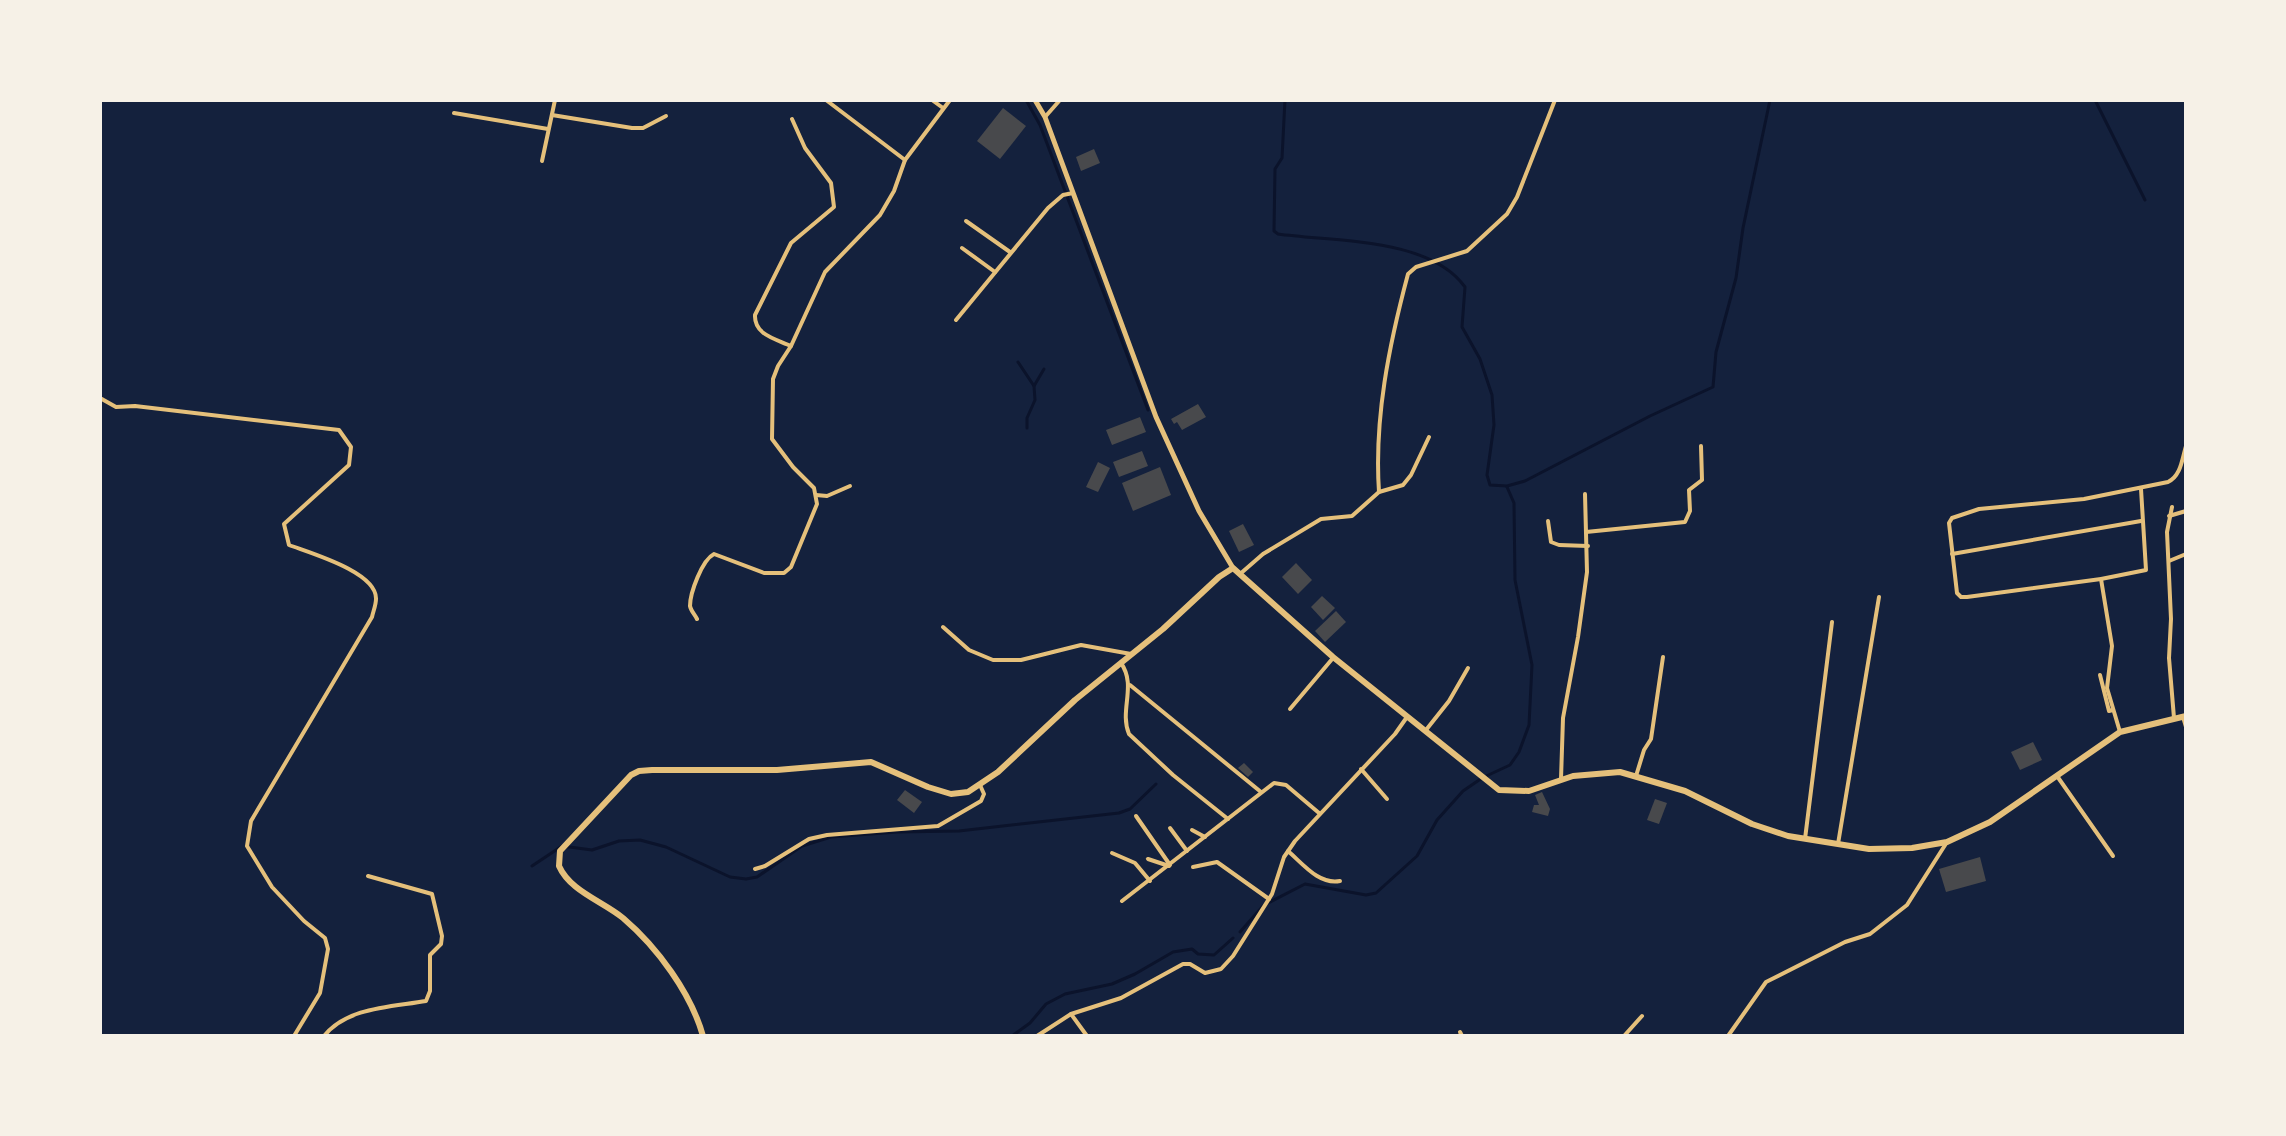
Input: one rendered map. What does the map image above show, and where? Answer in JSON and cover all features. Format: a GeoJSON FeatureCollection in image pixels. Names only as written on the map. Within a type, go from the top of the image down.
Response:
{"type":"FeatureCollection","features":[{"type":"Feature","properties":{"kind":"main road"},"geometry":{"type":"LineString","coordinates":[[1035,100],[1045,117],[1071,193],[1156,417],[1199,511],[1233,568],[1333,657],[1499,790],[1529,791],[1573,776],[1620,772],[1685,791],[1752,824],[1805,839],[1838,845],[1893,849],[1947,842],[1990,822],[2120,732],[2184,716]]}},
{"type":"Feature","properties":{"kind":"main road"},"geometry":{"type":"LineString","coordinates":[[703,1035],[693,1008],[659,958],[624,919],[574,886],[559,866],[560,850],[631,775],[639,771],[652,770],[777,770],[870,762],[928,787],[951,794],[968,792],[1006,765],[1075,700],[1132,655],[1219,577],[1233,568]]}},
{"type":"Feature","properties":{"kind":"street"},"geometry":{"type":"LineString","coordinates":[[542,161],[555,100]]}},
{"type":"Feature","properties":{"kind":"street"},"geometry":{"type":"LineString","coordinates":[[826,100],[905,160]]}},
{"type":"Feature","properties":{"kind":"street"},"geometry":{"type":"LineString","coordinates":[[932,100],[943,108]]}},
{"type":"Feature","properties":{"kind":"street"},"geometry":{"type":"LineString","coordinates":[[697,619],[691,603],[700,569],[710,556],[714,554],[771,574],[787,572],[816,510],[816,495],[809,482],[793,467],[772,439],[773,379],[778,366],[791,346],[819,282],[840,255],[880,215],[894,191],[905,160],[950,100]]}},
{"type":"Feature","properties":{"kind":"street"},"geometry":{"type":"LineString","coordinates":[[1045,117],[1060,100]]}},
{"type":"Feature","properties":{"kind":"street"},"geometry":{"type":"LineString","coordinates":[[1379,492],[1377,459],[1386,375],[1408,274],[1416,267],[1467,251],[1507,214],[1517,197],[1555,100]]}},
{"type":"Feature","properties":{"kind":"street"},"geometry":{"type":"LineString","coordinates":[[454,113],[548,129]]}},
{"type":"Feature","properties":{"kind":"street"},"geometry":{"type":"LineString","coordinates":[[552,115],[632,129],[643,128],[666,116]]}},
{"type":"Feature","properties":{"kind":"street"},"geometry":{"type":"LineString","coordinates":[[791,346],[760,332],[756,327],[755,315],[785,251],[796,237],[834,207],[831,183],[806,148],[792,120]]}},
{"type":"Feature","properties":{"kind":"street"},"geometry":{"type":"LineString","coordinates":[[956,320],[1048,208],[1063,195],[1071,193]]}},
{"type":"Feature","properties":{"kind":"street"},"geometry":{"type":"LineString","coordinates":[[966,221],[1011,252]]}},
{"type":"Feature","properties":{"kind":"street"},"geometry":{"type":"LineString","coordinates":[[962,248],[995,272]]}},
{"type":"Feature","properties":{"kind":"street"},"geometry":{"type":"LineString","coordinates":[[100,399],[116,406],[135,406],[339,430],[351,447],[349,465],[284,524],[289,545],[348,568],[372,585],[377,598],[372,617],[251,821],[247,846],[272,887],[304,921],[325,938],[328,949],[320,993],[294,1035]]}},
{"type":"Feature","properties":{"kind":"street"},"geometry":{"type":"LineString","coordinates":[[1240,575],[1263,554],[1321,519],[1353,516],[1379,492],[1406,482],[1429,437]]}},
{"type":"Feature","properties":{"kind":"street"},"geometry":{"type":"LineString","coordinates":[[1586,532],[1685,522],[1690,511],[1689,490],[1702,480],[1701,446]]}},
{"type":"Feature","properties":{"kind":"street"},"geometry":{"type":"LineString","coordinates":[[2141,489],[2141,521],[2146,570],[2101,579],[1961,597],[1955,590],[1949,523],[1955,516],[1979,509],[2084,499],[2141,489],[2175,478],[2186,446]]}},
{"type":"Feature","properties":{"kind":"street"},"geometry":{"type":"LineString","coordinates":[[816,495],[827,496],[850,486]]}},
{"type":"Feature","properties":{"kind":"street"},"geometry":{"type":"LineString","coordinates":[[1561,779],[1563,718],[1582,617],[1587,546],[1585,494]]}},
{"type":"Feature","properties":{"kind":"street"},"geometry":{"type":"LineString","coordinates":[[2172,507],[2168,516],[2169,658],[2174,718]]}},
{"type":"Feature","properties":{"kind":"street"},"geometry":{"type":"LineString","coordinates":[[2168,516],[2186,511]]}},
{"type":"Feature","properties":{"kind":"street"},"geometry":{"type":"LineString","coordinates":[[1548,520],[1551,542],[1559,545],[1587,546]]}},
{"type":"Feature","properties":{"kind":"street"},"geometry":{"type":"LineString","coordinates":[[1952,554],[2141,521]]}},
{"type":"Feature","properties":{"kind":"street"},"geometry":{"type":"LineString","coordinates":[[2169,561],[2186,554]]}},
{"type":"Feature","properties":{"kind":"street"},"geometry":{"type":"LineString","coordinates":[[2101,579],[2112,646],[2108,688],[2120,732]]}},
{"type":"Feature","properties":{"kind":"street"},"geometry":{"type":"LineString","coordinates":[[1838,845],[1879,597]]}},
{"type":"Feature","properties":{"kind":"street"},"geometry":{"type":"LineString","coordinates":[[1805,839],[1832,622]]}},
{"type":"Feature","properties":{"kind":"street"},"geometry":{"type":"LineString","coordinates":[[943,627],[969,650],[993,660],[1021,660],[1081,645],[1132,655]]}},
{"type":"Feature","properties":{"kind":"street"},"geometry":{"type":"LineString","coordinates":[[1290,709],[1333,657]]}},
{"type":"Feature","properties":{"kind":"street"},"geometry":{"type":"LineString","coordinates":[[1636,776],[1644,750],[1651,739],[1663,657]]}},
{"type":"Feature","properties":{"kind":"street"},"geometry":{"type":"LineString","coordinates":[[1121,662],[1128,672],[1130,684],[1127,731],[1165,768],[1228,819]]}},
{"type":"Feature","properties":{"kind":"street"},"geometry":{"type":"LineString","coordinates":[[1426,730],[1449,701],[1468,668]]}},
{"type":"Feature","properties":{"kind":"street"},"geometry":{"type":"LineString","coordinates":[[2100,675],[2109,711],[2113,710]]}},
{"type":"Feature","properties":{"kind":"street"},"geometry":{"type":"LineString","coordinates":[[1130,684],[1261,792]]}},
{"type":"Feature","properties":{"kind":"street"},"geometry":{"type":"LineString","coordinates":[[2184,716],[2186,727]]}},
{"type":"Feature","properties":{"kind":"street"},"geometry":{"type":"LineString","coordinates":[[1037,1035],[1071,1014],[1121,998],[1183,964],[1190,964],[1205,973],[1221,969],[1233,956],[1269,899],[1288,851],[1319,813],[1395,734],[1407,717]]}},
{"type":"Feature","properties":{"kind":"street"},"geometry":{"type":"LineString","coordinates":[[1361,769],[1387,799]]}},
{"type":"Feature","properties":{"kind":"street"},"geometry":{"type":"LineString","coordinates":[[2056,776],[2113,856]]}},
{"type":"Feature","properties":{"kind":"street"},"geometry":{"type":"LineString","coordinates":[[1122,901],[1275,783],[1281,782],[1319,813]]}},
{"type":"Feature","properties":{"kind":"street"},"geometry":{"type":"LineString","coordinates":[[755,869],[765,866],[809,839],[827,835],[938,826],[981,801],[984,794],[980,784]]}},
{"type":"Feature","properties":{"kind":"street"},"geometry":{"type":"LineString","coordinates":[[1136,816],[1169,866]]}},
{"type":"Feature","properties":{"kind":"street"},"geometry":{"type":"LineString","coordinates":[[1170,828],[1187,851]]}},
{"type":"Feature","properties":{"kind":"street"},"geometry":{"type":"LineString","coordinates":[[1192,830],[1206,837]]}},
{"type":"Feature","properties":{"kind":"street"},"geometry":{"type":"LineString","coordinates":[[1728,1035],[1766,982],[1845,942],[1870,934],[1907,905],[1947,842]]}},
{"type":"Feature","properties":{"kind":"street"},"geometry":{"type":"LineString","coordinates":[[1288,851],[1320,878],[1330,883],[1340,881]]}},
{"type":"Feature","properties":{"kind":"street"},"geometry":{"type":"LineString","coordinates":[[1112,854],[1135,863],[1150,881]]}},
{"type":"Feature","properties":{"kind":"street"},"geometry":{"type":"LineString","coordinates":[[1148,859],[1169,866]]}},
{"type":"Feature","properties":{"kind":"street"},"geometry":{"type":"LineString","coordinates":[[1193,867],[1217,862],[1269,899]]}},
{"type":"Feature","properties":{"kind":"street"},"geometry":{"type":"LineString","coordinates":[[324,1035],[339,1021],[353,1015],[426,1001],[430,991],[430,955],[441,944],[442,936],[432,894],[368,876]]}},
{"type":"Feature","properties":{"kind":"street"},"geometry":{"type":"LineString","coordinates":[[1071,1014],[1086,1035]]}},
{"type":"Feature","properties":{"kind":"street"},"geometry":{"type":"LineString","coordinates":[[1624,1035],[1642,1016]]}},
{"type":"Feature","properties":{"kind":"building"},"geometry":{"type":"Polygon","coordinates":[[[1003,108],[1026,126],[1000,159],[977,141],[1003,108]]]}},
{"type":"Feature","properties":{"kind":"building"},"geometry":{"type":"Polygon","coordinates":[[[1094,149],[1100,163],[1081,171],[1076,157],[1094,149]]]}},
{"type":"Feature","properties":{"kind":"building"},"geometry":{"type":"Polygon","coordinates":[[[1198,404],[1206,417],[1182,430],[1177,422],[1174,424],[1171,419],[1198,404]]]}},
{"type":"Feature","properties":{"kind":"building"},"geometry":{"type":"Polygon","coordinates":[[[1140,417],[1146,432],[1112,445],[1106,430],[1140,417]]]}},
{"type":"Feature","properties":{"kind":"building"},"geometry":{"type":"Polygon","coordinates":[[[1142,451],[1148,466],[1119,477],[1113,462],[1142,451]]]}},
{"type":"Feature","properties":{"kind":"building"},"geometry":{"type":"Polygon","coordinates":[[[1098,462],[1110,468],[1098,492],[1086,487],[1098,462]]]}},
{"type":"Feature","properties":{"kind":"building"},"geometry":{"type":"Polygon","coordinates":[[[1160,467],[1171,495],[1133,511],[1122,483],[1160,467]]]}},
{"type":"Feature","properties":{"kind":"building"},"geometry":{"type":"Polygon","coordinates":[[[1243,524],[1254,545],[1239,552],[1229,531],[1243,524]]]}},
{"type":"Feature","properties":{"kind":"building"},"geometry":{"type":"Polygon","coordinates":[[[1296,563],[1312,580],[1298,594],[1282,577],[1296,563]]]}},
{"type":"Feature","properties":{"kind":"building"},"geometry":{"type":"Polygon","coordinates":[[[1322,596],[1335,608],[1323,620],[1311,607],[1322,596]]]}},
{"type":"Feature","properties":{"kind":"building"},"geometry":{"type":"Polygon","coordinates":[[[1336,611],[1346,622],[1325,642],[1315,631],[1336,611]]]}},
{"type":"Feature","properties":{"kind":"building"},"geometry":{"type":"Polygon","coordinates":[[[2033,742],[2042,760],[2020,770],[2011,752],[2033,742]]]}},
{"type":"Feature","properties":{"kind":"building"},"geometry":{"type":"Polygon","coordinates":[[[1244,763],[1253,772],[1248,777],[1238,768],[1244,763]]]}},
{"type":"Feature","properties":{"kind":"building"},"geometry":{"type":"Polygon","coordinates":[[[905,790],[922,802],[914,813],[897,800],[905,790]]]}},
{"type":"Feature","properties":{"kind":"building"},"geometry":{"type":"Polygon","coordinates":[[[1542,792],[1550,809],[1548,816],[1532,812],[1534,805],[1539,805],[1535,795],[1542,792]]]}},
{"type":"Feature","properties":{"kind":"building"},"geometry":{"type":"Polygon","coordinates":[[[1655,799],[1667,803],[1659,824],[1647,820],[1655,799]]]}},
{"type":"Feature","properties":{"kind":"building"},"geometry":{"type":"Polygon","coordinates":[[[1980,857],[1986,881],[1946,892],[1939,869],[1980,857]]]}},
{"type":"Feature","properties":{"kind":"waterway"},"geometry":{"type":"LineString","coordinates":[[1026,100],[1040,125],[1148,410]]}},
{"type":"Feature","properties":{"kind":"waterway"},"geometry":{"type":"LineString","coordinates":[[1285,100],[1282,158],[1275,169],[1274,231],[1278,234],[1352,241],[1405,250],[1449,271],[1465,287],[1462,327],[1480,359],[1492,395],[1494,425],[1487,475],[1490,485],[1507,486],[1525,481],[1650,416],[1713,387],[1716,352],[1736,278],[1743,228],[1770,100]]}},
{"type":"Feature","properties":{"kind":"waterway"},"geometry":{"type":"LineString","coordinates":[[2095,100],[2145,200]]}},
{"type":"Feature","properties":{"kind":"waterway"},"geometry":{"type":"LineString","coordinates":[[1018,362],[1034,386]]}},
{"type":"Feature","properties":{"kind":"waterway"},"geometry":{"type":"LineString","coordinates":[[1027,428],[1027,418],[1035,400],[1034,386],[1044,369]]}},
{"type":"Feature","properties":{"kind":"waterway"},"geometry":{"type":"LineString","coordinates":[[1268,903],[1305,884],[1366,895],[1376,893],[1417,856],[1437,820],[1463,791],[1482,778],[1510,765],[1519,752],[1529,725],[1532,665],[1515,580],[1514,503],[1507,487]]}},
{"type":"Feature","properties":{"kind":"waterway"},"geometry":{"type":"LineString","coordinates":[[532,866],[562,846],[592,850],[619,841],[640,840],[666,847],[730,877],[746,879],[757,877],[802,846],[831,837],[897,832],[959,831],[1119,813],[1130,809],[1156,784]]}},
{"type":"Feature","properties":{"kind":"waterway"},"geometry":{"type":"LineString","coordinates":[[1240,932],[1263,906]]}},
{"type":"Feature","properties":{"kind":"waterway"},"geometry":{"type":"LineString","coordinates":[[1012,1036],[1030,1023],[1046,1004],[1065,994],[1112,984],[1135,974],[1173,952],[1192,949],[1198,954],[1214,955],[1233,938]]}}]}
